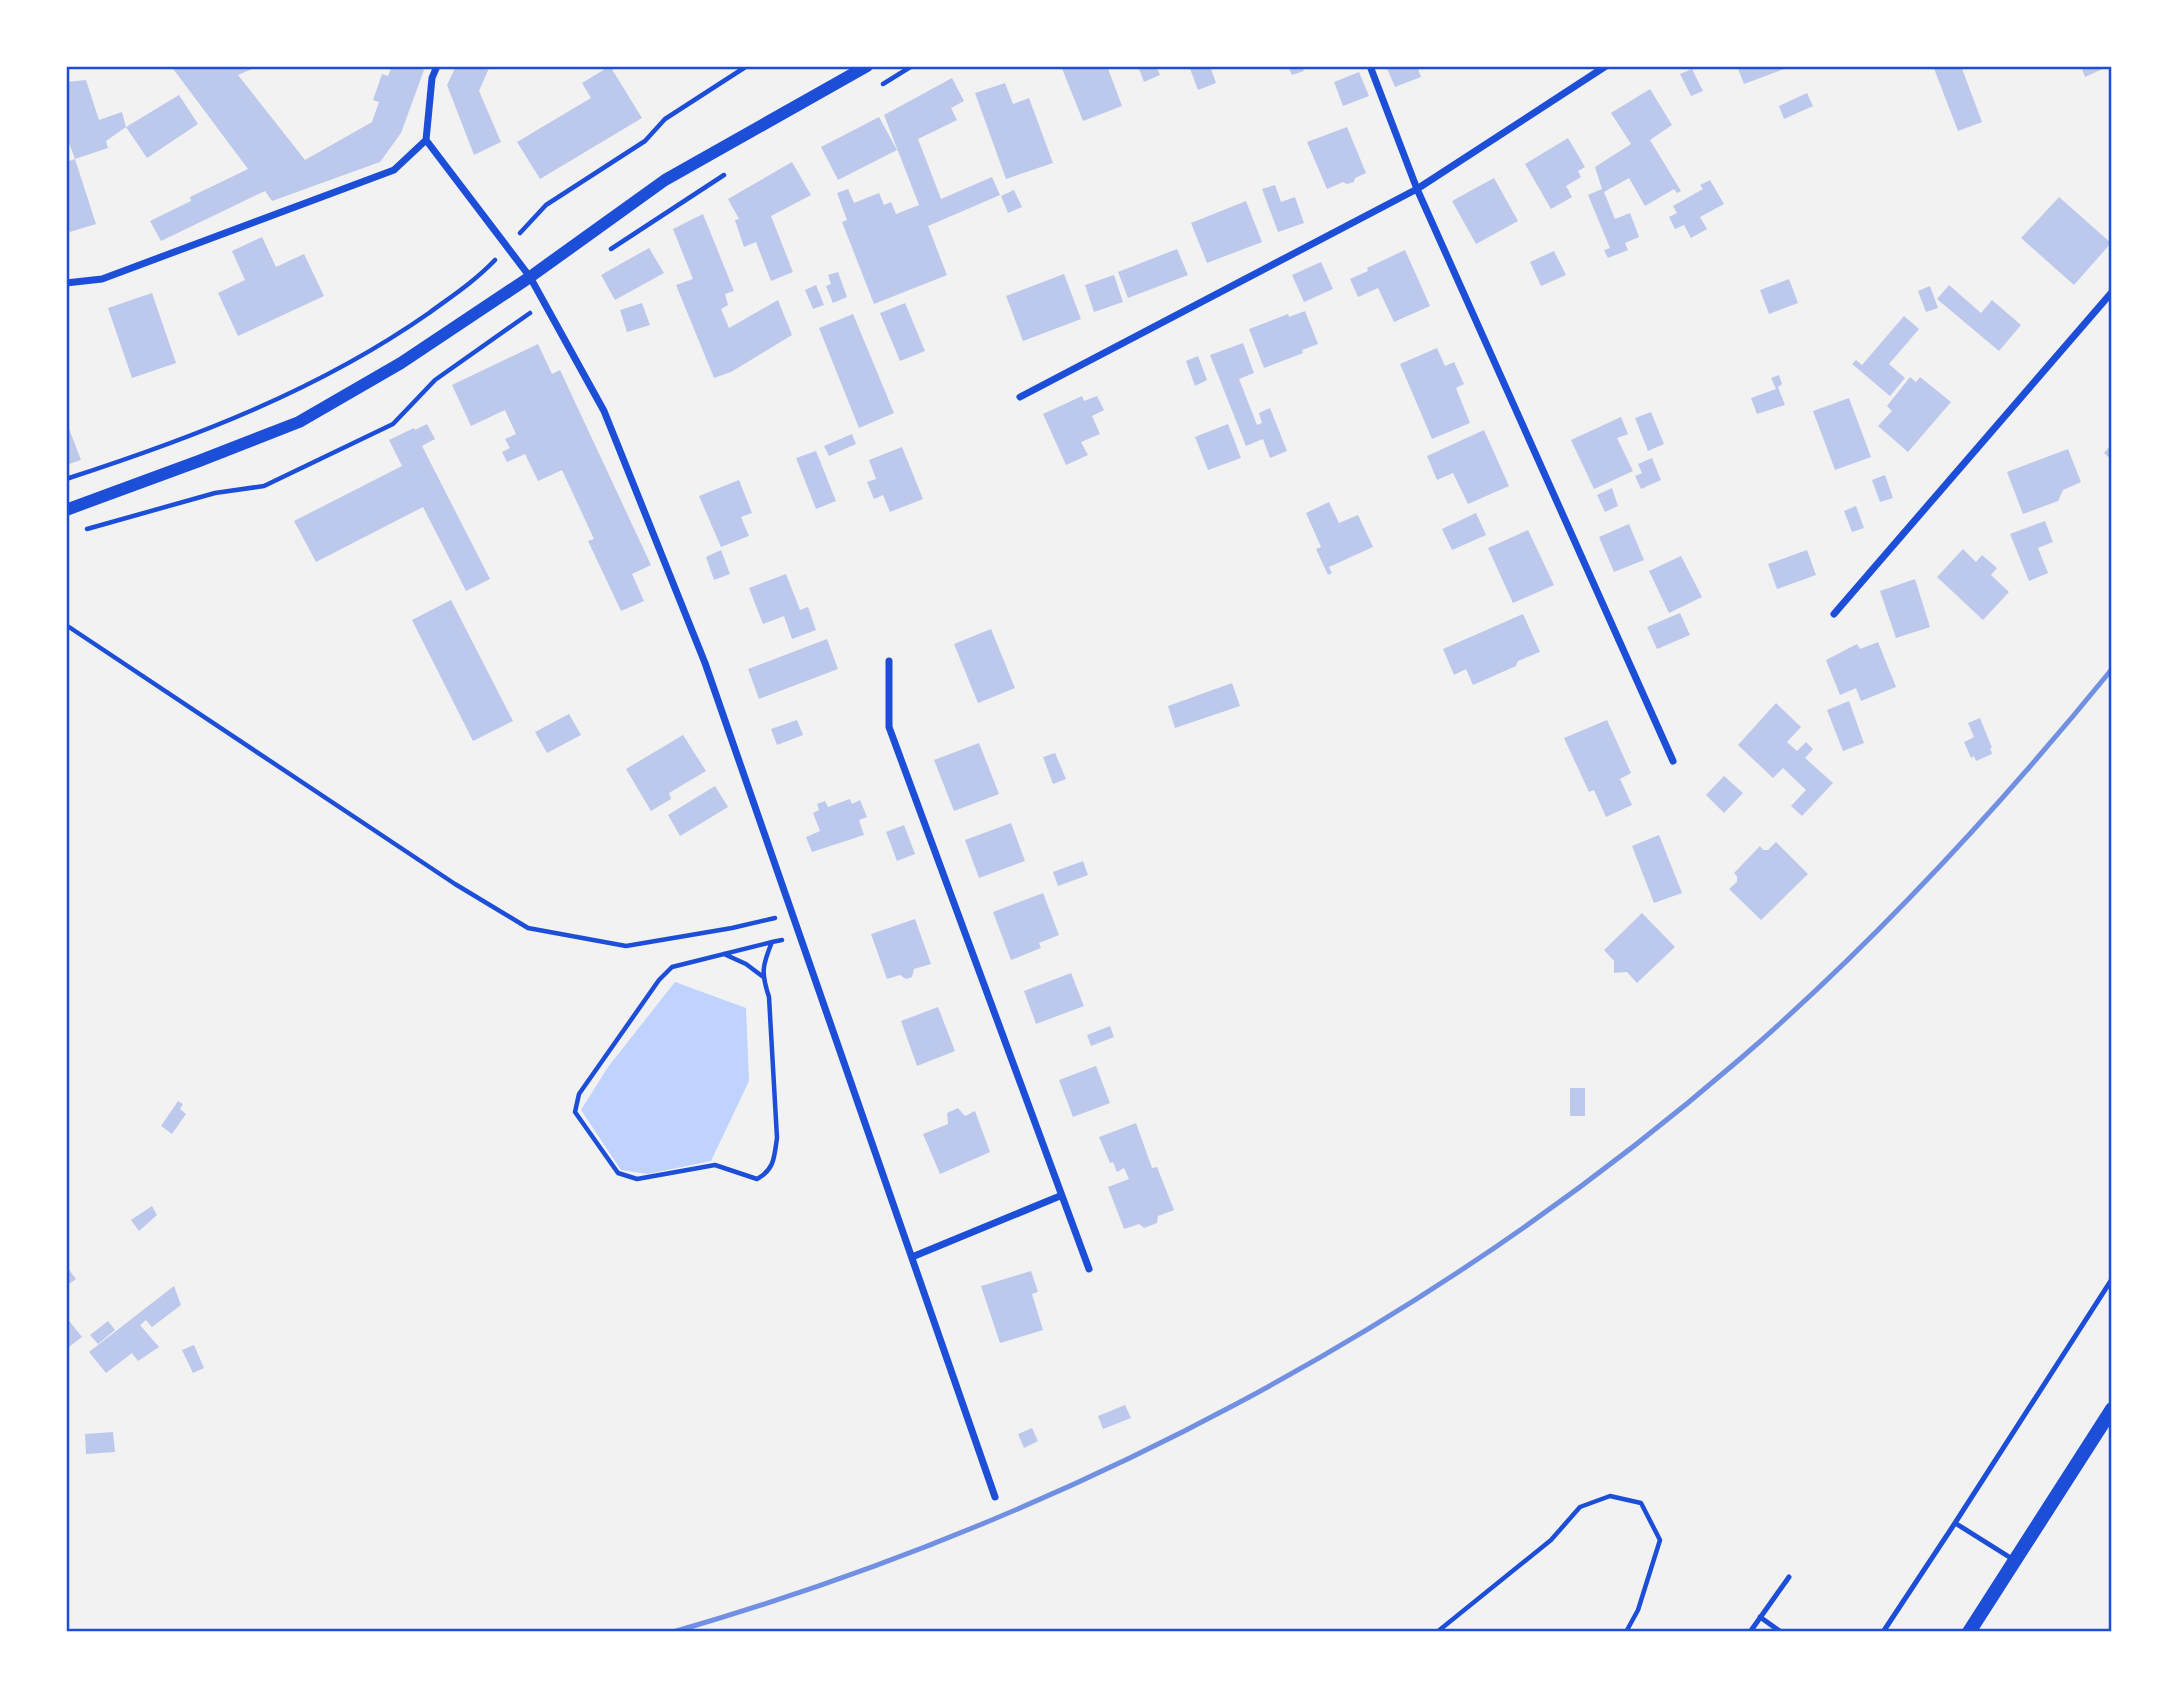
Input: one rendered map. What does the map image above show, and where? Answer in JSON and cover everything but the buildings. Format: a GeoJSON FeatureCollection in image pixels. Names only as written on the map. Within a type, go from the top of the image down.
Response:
{"type":"FeatureCollection","features":[{"type":"Feature","properties":{"kind":"main road"},"geometry":{"type":"LineString","coordinates":[[1969,1632],[2112,1409]]}},
{"type":"Feature","properties":{"kind":"street"},"geometry":{"type":"LineString","coordinates":[[66,283],[102,279],[394,170],[426,140],[432,78],[437,66]]}},
{"type":"Feature","properties":{"kind":"street"},"geometry":{"type":"LineString","coordinates":[[66,510],[299,422],[401,363],[665,180],[867,66]]}},
{"type":"Feature","properties":{"kind":"street"},"geometry":{"type":"LineString","coordinates":[[1370,66],[1417,189],[1673,761]]}},
{"type":"Feature","properties":{"kind":"street"},"geometry":{"type":"LineString","coordinates":[[1020,397],[1417,189],[1606,66]]}},
{"type":"Feature","properties":{"kind":"street"},"geometry":{"type":"LineString","coordinates":[[426,140],[530,276],[604,411],[705,663],[995,1497]]}},
{"type":"Feature","properties":{"kind":"street"},"geometry":{"type":"LineString","coordinates":[[1834,614],[2112,292]]}},
{"type":"Feature","properties":{"kind":"street"},"geometry":{"type":"LineString","coordinates":[[889,661],[889,727],[1089,1269]]}},
{"type":"Feature","properties":{"kind":"street"},"geometry":{"type":"LineString","coordinates":[[912,1257],[1060,1196]]}},
{"type":"Feature","properties":{"kind":"lane"},"geometry":{"type":"LineString","coordinates":[[1883,1632],[2112,1279]]}},
{"type":"Feature","properties":{"kind":"lane"},"geometry":{"type":"LineString","coordinates":[[1955,1523],[2014,1560]]}},
{"type":"Feature","properties":{"kind":"lane"},"geometry":{"type":"LineString","coordinates":[[1750,1632],[1789,1577]]}},
{"type":"Feature","properties":{"kind":"lane"},"geometry":{"type":"LineString","coordinates":[[1760,1617],[1782,1632]]}},
{"type":"Feature","properties":{"kind":"path"},"geometry":{"type":"LineString","coordinates":[[66,479],[144,454],[270,404],[387,342],[478,278],[546,205],[645,141],[665,119],[747,66]]}},
{"type":"Feature","properties":{"kind":"path"},"geometry":{"type":"LineString","coordinates":[[878,87],[912,66]]}},
{"type":"Feature","properties":{"kind":"path"},"geometry":{"type":"LineString","coordinates":[[608,251],[729,172]]}},
{"type":"Feature","properties":{"kind":"path"},"geometry":{"type":"LineString","coordinates":[[66,625],[454,884],[528,928],[626,946],[732,928],[792,914]]}},
{"type":"Feature","properties":{"kind":"path"},"geometry":{"type":"LineString","coordinates":[[772,942],[762,976],[769,997],[777,1138],[774,1160],[768,1173],[757,1179],[715,1165],[637,1179],[618,1173],[575,1112],[579,1094],[659,980],[672,967],[772,942],[800,935]]}},
{"type":"Feature","properties":{"kind":"path"},"geometry":{"type":"LineString","coordinates":[[724,954],[746,964],[762,976]]}},
{"type":"Feature","properties":{"kind":"path"},"geometry":{"type":"LineString","coordinates":[[1437,1632],[1551,1540],[1580,1507],[1610,1496],[1641,1503],[1660,1540],[1638,1610],[1626,1632]]}},
{"type":"Feature","properties":{"kind":"water"},"geometry":{"type":"Polygon","coordinates":[[[675,982],[746,1008],[749,1081],[711,1161],[648,1174],[621,1170],[581,1110],[608,1067],[675,982]]]}},
{"type":"Feature","properties":{"kind":"railway"},"geometry":{"type":"LineString","coordinates":[[673,1632],[819,1586],[962,1532],[1101,1471],[1238,1403],[1370,1328],[1498,1245],[1622,1156],[1790,1014],[1887,921],[1980,823],[2112,669]]}}]}
